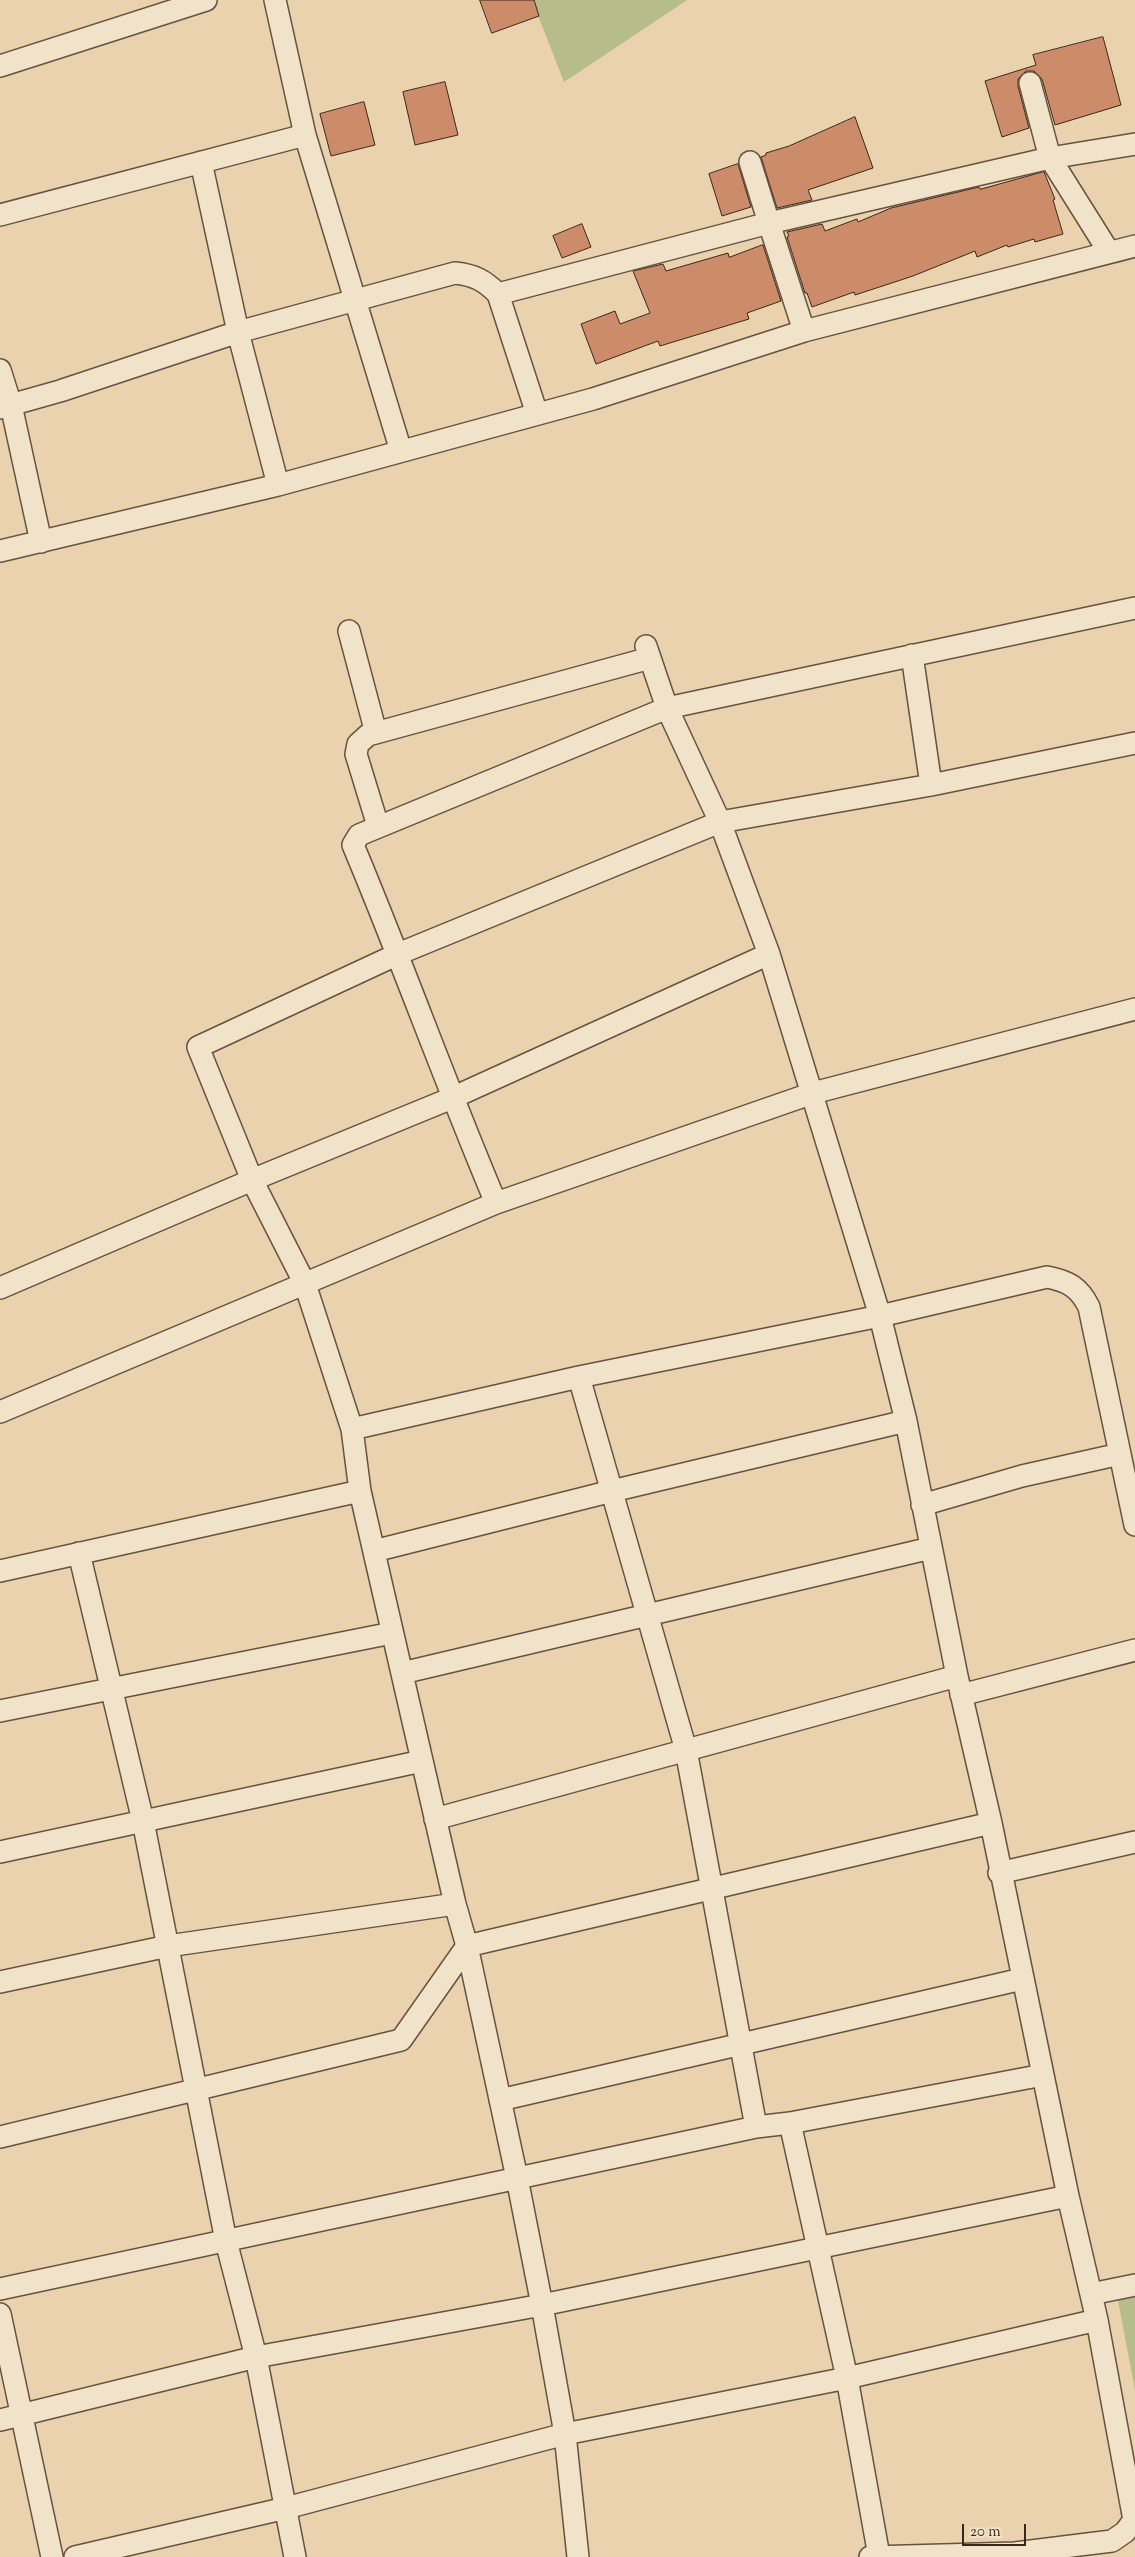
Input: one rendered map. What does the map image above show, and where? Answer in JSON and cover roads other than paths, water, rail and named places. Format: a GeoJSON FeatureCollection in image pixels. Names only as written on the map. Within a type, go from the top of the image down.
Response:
{"type":"FeatureCollection","features":[{"type":"Feature","properties":{"kind":"street"},"geometry":{"type":"LineString","coordinates":[[0,66],[206,0]]}},
{"type":"Feature","properties":{"kind":"street"},"geometry":{"type":"LineString","coordinates":[[275,0],[305,135],[402,451]]}},
{"type":"Feature","properties":{"kind":"street"},"geometry":{"type":"LineString","coordinates":[[1030,83],[1050,158],[1109,252]]}},
{"type":"Feature","properties":{"kind":"street"},"geometry":{"type":"LineString","coordinates":[[0,215],[305,135]]}},
{"type":"Feature","properties":{"kind":"street"},"geometry":{"type":"LineString","coordinates":[[498,294],[769,223],[1050,158],[1135,144]]}},
{"type":"Feature","properties":{"kind":"street"},"geometry":{"type":"LineString","coordinates":[[201,162],[238,332],[278,485]]}},
{"type":"Feature","properties":{"kind":"street"},"geometry":{"type":"LineString","coordinates":[[750,162],[804,331]]}},
{"type":"Feature","properties":{"kind":"street"},"geometry":{"type":"LineString","coordinates":[[0,552],[278,485],[593,398],[804,331],[1135,246]]}},
{"type":"Feature","properties":{"kind":"street"},"geometry":{"type":"LineString","coordinates":[[6,406],[60,391],[238,332],[455,273],[472,274],[486,281],[498,294],[536,414]]}},
{"type":"Feature","properties":{"kind":"street"},"geometry":{"type":"LineString","coordinates":[[0,370],[6,406],[40,542]]}},
{"type":"Feature","properties":{"kind":"street"},"geometry":{"type":"LineString","coordinates":[[496,1203],[452,1098],[398,954],[353,845],[359,835],[667,708],[912,654],[1135,608]]}},
{"type":"Feature","properties":{"kind":"street"},"geometry":{"type":"LineString","coordinates":[[349,631],[376,733]]}},
{"type":"Feature","properties":{"kind":"street"},"geometry":{"type":"LineString","coordinates":[[378,826],[356,754],[358,744],[368,735],[648,652],[667,708],[720,822],[769,954],[880,1316],[906,1421],[959,1685],[991,1823],[1068,2196],[1097,2320],[1134,2520],[1125,2532],[1112,2541],[1015,2555],[875,2557],[847,2378],[790,2123]]}},
{"type":"Feature","properties":{"kind":"street"},"geometry":{"type":"LineString","coordinates":[[912,654],[931,785]]}},
{"type":"Feature","properties":{"kind":"street"},"geometry":{"type":"LineString","coordinates":[[578,2557],[565,2434],[517,2178],[467,1946],[454,1904],[360,1491],[352,1429],[305,1284],[252,1180],[198,1047],[398,954],[720,822],[931,785],[1135,743]]}},
{"type":"Feature","properties":{"kind":"street"},"geometry":{"type":"LineString","coordinates":[[0,1288],[252,1180],[452,1098],[769,954]]}},
{"type":"Feature","properties":{"kind":"street"},"geometry":{"type":"LineString","coordinates":[[0,1412],[496,1203],[813,1093],[1135,1009]]}},
{"type":"Feature","properties":{"kind":"street"},"geometry":{"type":"LineString","coordinates":[[352,1429],[579,1377],[880,1316],[1046,1277],[1064,1280],[1083,1295],[1089,1307],[1135,1525]]}},
{"type":"Feature","properties":{"kind":"street"},"geometry":{"type":"LineString","coordinates":[[579,1377],[686,1750],[710,1888],[756,2126]]}},
{"type":"Feature","properties":{"kind":"street"},"geometry":{"type":"LineString","coordinates":[[374,1551],[612,1491],[906,1421]]}},
{"type":"Feature","properties":{"kind":"street"},"geometry":{"type":"LineString","coordinates":[[922,1505],[1022,1476],[1120,1454]]}},
{"type":"Feature","properties":{"kind":"street"},"geometry":{"type":"LineString","coordinates":[[0,1571],[360,1491]]}},
{"type":"Feature","properties":{"kind":"street"},"geometry":{"type":"LineString","coordinates":[[402,1673],[931,1548]]}},
{"type":"Feature","properties":{"kind":"street"},"geometry":{"type":"LineString","coordinates":[[79,1553],[143,1821],[226,2241],[256,2357],[295,2557]]}},
{"type":"Feature","properties":{"kind":"street"},"geometry":{"type":"LineString","coordinates":[[0,1711],[112,1687],[392,1633]]}},
{"type":"Feature","properties":{"kind":"street"},"geometry":{"type":"LineString","coordinates":[[435,1820],[686,1750],[959,1685],[1135,1650]]}},
{"type":"Feature","properties":{"kind":"street"},"geometry":{"type":"LineString","coordinates":[[0,1852],[422,1761]]}},
{"type":"Feature","properties":{"kind":"street"},"geometry":{"type":"LineString","coordinates":[[0,2137],[401,2040],[467,1946],[991,1823]]}},
{"type":"Feature","properties":{"kind":"street"},"geometry":{"type":"LineString","coordinates":[[1000,1873],[1135,1842]]}},
{"type":"Feature","properties":{"kind":"street"},"geometry":{"type":"LineString","coordinates":[[0,1982],[168,1946],[454,1904]]}},
{"type":"Feature","properties":{"kind":"street"},"geometry":{"type":"LineString","coordinates":[[500,2100],[1022,1979]]}},
{"type":"Feature","properties":{"kind":"street"},"geometry":{"type":"LineString","coordinates":[[0,2289],[756,2126],[790,2123],[1043,2075]]}},
{"type":"Feature","properties":{"kind":"street"},"geometry":{"type":"LineString","coordinates":[[0,2420],[256,2357],[542,2305],[1068,2196]]}},
{"type":"Feature","properties":{"kind":"street"},"geometry":{"type":"LineString","coordinates":[[1091,2294],[1135,2285]]}},
{"type":"Feature","properties":{"kind":"street"},"geometry":{"type":"LineString","coordinates":[[0,2314],[52,2557]]}},
{"type":"Feature","properties":{"kind":"street"},"geometry":{"type":"LineString","coordinates":[[75,2557],[113,2553],[565,2434],[847,2378],[1097,2320]]}}]}
